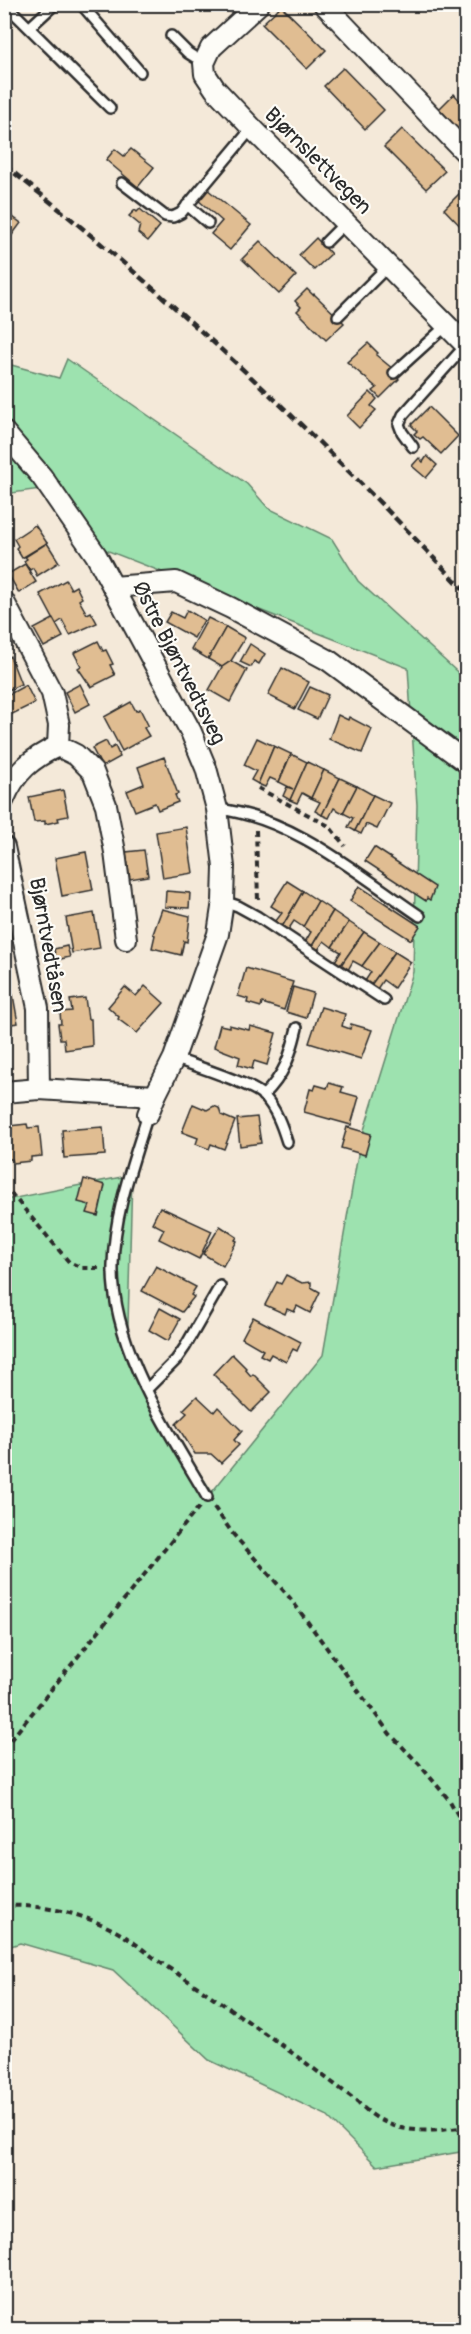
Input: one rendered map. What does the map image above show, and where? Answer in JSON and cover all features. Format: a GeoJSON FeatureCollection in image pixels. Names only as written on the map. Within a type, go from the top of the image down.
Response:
{"type":"FeatureCollection","features":[{"type":"Feature","properties":{"kind":"street"},"geometry":{"type":"LineString","coordinates":[[204,63],[211,48],[260,4]]}},
{"type":"Feature","properties":{"kind":"street"},"geometry":{"type":"LineString","coordinates":[[324,4],[466,153]]}},
{"type":"Feature","properties":{"kind":"street","name":"Bjørnslettvegen"},"geometry":{"type":"LineString","coordinates":[[204,63],[205,74],[215,89],[466,345]]}},
{"type":"Feature","properties":{"kind":"street","name":"Østre Bjøntvedtsveg"},"geometry":{"type":"LineString","coordinates":[[4,432],[26,455],[68,513],[113,587],[191,732],[206,768],[217,809],[224,867],[223,901],[218,934],[174,1058],[151,1104]]}},
{"type":"Feature","properties":{"kind":"street"},"geometry":{"type":"LineString","coordinates":[[113,587],[176,582],[231,608],[328,660],[466,762]]}},
{"type":"Feature","properties":{"kind":"street"},"geometry":{"type":"LineString","coordinates":[[5,606],[52,693],[58,725],[58,746]]}},
{"type":"Feature","properties":{"kind":"street"},"geometry":{"type":"LineString","coordinates":[[4,799],[18,773],[37,755],[58,746],[76,755],[93,772],[106,805],[116,852],[126,939]]}},
{"type":"Feature","properties":{"kind":"street","name":"Bjørntvedtåsen"},"geometry":{"type":"LineString","coordinates":[[4,847],[38,1008],[39,1089]]}},
{"type":"Feature","properties":{"kind":"street"},"geometry":{"type":"LineString","coordinates":[[4,1092],[39,1089],[151,1104]]}},
{"type":"Feature","properties":{"kind":"lane"},"geometry":{"type":"LineString","coordinates":[[5,4],[110,108]]}},
{"type":"Feature","properties":{"kind":"lane"},"geometry":{"type":"LineString","coordinates":[[30,27],[55,4]]}},
{"type":"Feature","properties":{"kind":"lane"},"geometry":{"type":"LineString","coordinates":[[81,4],[140,72]]}},
{"type":"Feature","properties":{"kind":"lane"},"geometry":{"type":"LineString","coordinates":[[171,36],[188,53],[204,63]]}},
{"type":"Feature","properties":{"kind":"lane"},"geometry":{"type":"LineString","coordinates":[[122,183],[165,216],[173,217],[187,205],[252,128]]}},
{"type":"Feature","properties":{"kind":"lane"},"geometry":{"type":"LineString","coordinates":[[187,205],[208,223]]}},
{"type":"Feature","properties":{"kind":"lane"},"geometry":{"type":"LineString","coordinates":[[326,242],[345,223]]}},
{"type":"Feature","properties":{"kind":"lane"},"geometry":{"type":"LineString","coordinates":[[338,316],[388,266]]}},
{"type":"Feature","properties":{"kind":"lane"},"geometry":{"type":"LineString","coordinates":[[394,373],[447,325]]}},
{"type":"Feature","properties":{"kind":"lane"},"geometry":{"type":"LineString","coordinates":[[414,447],[402,432],[399,424],[404,415],[466,345]]}},
{"type":"Feature","properties":{"kind":"lane"},"geometry":{"type":"LineString","coordinates":[[217,809],[236,811],[257,818],[287,829],[310,841],[420,916]]}},
{"type":"Feature","properties":{"kind":"lane"},"geometry":{"type":"LineString","coordinates":[[223,901],[258,916],[384,1000]]}},
{"type":"Feature","properties":{"kind":"lane"},"geometry":{"type":"LineString","coordinates":[[264,1096],[277,1083],[283,1072],[297,1028]]}},
{"type":"Feature","properties":{"kind":"lane"},"geometry":{"type":"LineString","coordinates":[[174,1058],[250,1088],[264,1096],[274,1110],[286,1142]]}},
{"type":"Feature","properties":{"kind":"lane"},"geometry":{"type":"LineString","coordinates":[[151,1104],[122,1196],[113,1266],[119,1313],[126,1341],[147,1389],[177,1447],[207,1497]]}},
{"type":"Feature","properties":{"kind":"lane"},"geometry":{"type":"LineString","coordinates":[[147,1389],[176,1360],[219,1286]]}},
{"type":"Feature","properties":{"kind":"path"},"geometry":{"type":"LineString","coordinates":[[258,788],[329,825],[348,849],[350,869]]}},
{"type":"Feature","properties":{"kind":"path"},"geometry":{"type":"LineString","coordinates":[[257,818],[258,916]]}},
{"type":"Feature","properties":{"kind":"path"},"geometry":{"type":"LineString","coordinates":[[4,1185],[69,1262],[82,1268],[113,1266]]}},
{"type":"Feature","properties":{"kind":"path"},"geometry":{"type":"LineString","coordinates":[[4,1748],[207,1497],[233,1534],[290,1598],[390,1734],[450,1801],[466,1830]]}},
{"type":"Feature","properties":{"kind":"path"},"geometry":{"type":"LineString","coordinates":[[4,1906],[42,1908],[74,1914],[120,1933],[146,1953],[241,2014],[358,2102],[370,2115],[380,2120],[406,2129],[422,2131],[466,2127]]}},
{"type":"Feature","properties":{"kind":"green space"},"geometry":{"type":"Polygon","coordinates":[[[67,359],[247,484],[268,508],[332,539],[358,581],[466,680],[466,2151],[377,2166],[326,2115],[209,2060],[113,1970],[20,1943],[5,1948],[5,1200],[132,1175],[127,1362],[212,1492],[323,1355],[360,1143],[413,972],[417,805],[408,668],[98,547],[62,486],[5,494],[4,363],[59,378],[67,359]]]}},
{"type":"Feature","properties":{"kind":"building"},"geometry":{"type":"Polygon","coordinates":[[[281,6],[326,50],[307,69],[262,24],[281,6]]]}},
{"type":"Feature","properties":{"kind":"building"},"geometry":{"type":"Polygon","coordinates":[[[343,68],[384,110],[365,129],[324,86],[343,68]]]}},
{"type":"Feature","properties":{"kind":"building"},"geometry":{"type":"Polygon","coordinates":[[[454,94],[466,107],[466,137],[439,109],[454,94]]]}},
{"type":"Feature","properties":{"kind":"building"},"geometry":{"type":"Polygon","coordinates":[[[402,129],[445,171],[426,189],[384,147],[402,129]]]}},
{"type":"Feature","properties":{"kind":"building"},"geometry":{"type":"Polygon","coordinates":[[[115,149],[124,156],[131,149],[154,167],[138,187],[106,160],[115,149]]]}},
{"type":"Feature","properties":{"kind":"building"},"geometry":{"type":"Polygon","coordinates":[[[207,189],[251,225],[230,250],[211,234],[222,221],[198,200],[207,189]]]}},
{"type":"Feature","properties":{"kind":"building"},"geometry":{"type":"Polygon","coordinates":[[[463,190],[466,194],[466,232],[444,209],[463,190]]]}},
{"type":"Feature","properties":{"kind":"building"},"geometry":{"type":"Polygon","coordinates":[[[140,209],[160,226],[148,241],[138,233],[140,225],[129,216],[135,210],[137,212],[140,209]]]}},
{"type":"Feature","properties":{"kind":"building"},"geometry":{"type":"Polygon","coordinates":[[[6,212],[21,223],[4,246],[4,214],[6,212]]]}},
{"type":"Feature","properties":{"kind":"building"},"geometry":{"type":"Polygon","coordinates":[[[316,238],[331,254],[314,270],[299,255],[316,238]]]}},
{"type":"Feature","properties":{"kind":"building"},"geometry":{"type":"Polygon","coordinates":[[[260,241],[296,276],[279,294],[242,259],[260,241]]]}},
{"type":"Feature","properties":{"kind":"building"},"geometry":{"type":"Polygon","coordinates":[[[307,289],[344,323],[326,340],[297,311],[301,307],[295,301],[307,289]]]}},
{"type":"Feature","properties":{"kind":"building"},"geometry":{"type":"Polygon","coordinates":[[[368,343],[378,353],[376,355],[393,369],[393,373],[399,379],[380,398],[373,391],[377,388],[347,362],[368,343]]]}},
{"type":"Feature","properties":{"kind":"building"},"geometry":{"type":"Polygon","coordinates":[[[370,392],[377,399],[371,406],[376,410],[359,428],[347,416],[370,392]]]}},
{"type":"Feature","properties":{"kind":"building"},"geometry":{"type":"Polygon","coordinates":[[[429,407],[458,436],[441,454],[423,437],[420,439],[414,434],[417,431],[411,425],[429,407]]]}},
{"type":"Feature","properties":{"kind":"building"},"geometry":{"type":"Polygon","coordinates":[[[427,456],[437,465],[426,478],[412,466],[419,458],[423,462],[427,456]]]}},
{"type":"Feature","properties":{"kind":"building"},"geometry":{"type":"Polygon","coordinates":[[[35,525],[47,543],[22,558],[14,539],[35,525]]]}},
{"type":"Feature","properties":{"kind":"building"},"geometry":{"type":"Polygon","coordinates":[[[47,543],[59,562],[37,576],[33,568],[30,570],[24,561],[27,559],[25,557],[47,543]]]}},
{"type":"Feature","properties":{"kind":"building"},"geometry":{"type":"Polygon","coordinates":[[[25,564],[36,582],[19,593],[8,574],[25,564]]]}},
{"type":"Feature","properties":{"kind":"building"},"geometry":{"type":"Polygon","coordinates":[[[66,580],[71,589],[76,586],[82,598],[79,600],[87,614],[91,612],[97,623],[70,635],[62,620],[56,624],[40,594],[66,580]]]}},
{"type":"Feature","properties":{"kind":"building"},"geometry":{"type":"Polygon","coordinates":[[[187,610],[204,620],[194,638],[165,622],[171,612],[183,618],[187,610]]]}},
{"type":"Feature","properties":{"kind":"building"},"geometry":{"type":"Polygon","coordinates":[[[208,618],[226,627],[208,659],[191,649],[208,618]]]}},
{"type":"Feature","properties":{"kind":"building"},"geometry":{"type":"Polygon","coordinates":[[[53,619],[63,637],[44,647],[34,629],[53,619]]]}},
{"type":"Feature","properties":{"kind":"building"},"geometry":{"type":"Polygon","coordinates":[[[226,627],[245,638],[231,661],[222,667],[208,659],[226,627]]]}},
{"type":"Feature","properties":{"kind":"building"},"geometry":{"type":"Polygon","coordinates":[[[98,641],[113,664],[110,665],[115,675],[91,687],[78,668],[81,666],[74,653],[98,641]]]}},
{"type":"Feature","properties":{"kind":"building"},"geometry":{"type":"Polygon","coordinates":[[[250,644],[265,654],[259,664],[254,661],[251,667],[240,662],[250,644]]]}},
{"type":"Feature","properties":{"kind":"building"},"geometry":{"type":"Polygon","coordinates":[[[4,651],[8,658],[10,656],[21,684],[4,692],[4,651]]]}},
{"type":"Feature","properties":{"kind":"building"},"geometry":{"type":"Polygon","coordinates":[[[231,661],[247,670],[230,702],[209,690],[222,667],[231,661]]]}},
{"type":"Feature","properties":{"kind":"building"},"geometry":{"type":"Polygon","coordinates":[[[282,668],[309,682],[295,709],[268,695],[282,668]]]}},
{"type":"Feature","properties":{"kind":"building"},"geometry":{"type":"Polygon","coordinates":[[[80,684],[90,704],[75,712],[65,692],[80,684]]]}},
{"type":"Feature","properties":{"kind":"building"},"geometry":{"type":"Polygon","coordinates":[[[26,685],[35,703],[4,718],[4,697],[26,685]]]}},
{"type":"Feature","properties":{"kind":"building"},"geometry":{"type":"Polygon","coordinates":[[[310,687],[328,695],[317,719],[298,710],[310,687]]]}},
{"type":"Feature","properties":{"kind":"building"},"geometry":{"type":"Polygon","coordinates":[[[131,702],[136,711],[140,709],[148,725],[144,728],[149,736],[122,751],[104,717],[131,702]]]}},
{"type":"Feature","properties":{"kind":"building"},"geometry":{"type":"Polygon","coordinates":[[[338,715],[348,720],[349,717],[372,729],[362,753],[329,739],[338,715]]]}},
{"type":"Feature","properties":{"kind":"building"},"geometry":{"type":"Polygon","coordinates":[[[257,738],[274,746],[258,784],[251,780],[256,771],[244,765],[257,738]]]}},
{"type":"Feature","properties":{"kind":"building"},"geometry":{"type":"Polygon","coordinates":[[[106,741],[110,749],[115,746],[120,757],[102,767],[92,748],[106,741]]]}},
{"type":"Feature","properties":{"kind":"building"},"geometry":{"type":"Polygon","coordinates":[[[274,746],[291,754],[279,782],[270,778],[265,787],[258,784],[274,746]]]}},
{"type":"Feature","properties":{"kind":"building"},"geometry":{"type":"Polygon","coordinates":[[[291,754],[307,762],[290,800],[283,796],[287,787],[293,789],[279,782],[291,754]]]}},
{"type":"Feature","properties":{"kind":"building"},"geometry":{"type":"Polygon","coordinates":[[[164,757],[178,794],[175,795],[178,802],[158,810],[155,803],[135,811],[127,791],[144,784],[138,767],[164,757]]]}},
{"type":"Feature","properties":{"kind":"building"},"geometry":{"type":"Polygon","coordinates":[[[307,762],[324,770],[311,798],[302,793],[297,803],[290,800],[307,762]]]}},
{"type":"Feature","properties":{"kind":"building"},"geometry":{"type":"Polygon","coordinates":[[[324,770],[340,778],[322,815],[315,811],[320,802],[311,798],[324,770]]]}},
{"type":"Feature","properties":{"kind":"building"},"geometry":{"type":"Polygon","coordinates":[[[340,778],[357,786],[343,813],[334,808],[329,818],[322,815],[340,778]]]}},
{"type":"Feature","properties":{"kind":"building"},"geometry":{"type":"Polygon","coordinates":[[[357,786],[373,795],[355,831],[348,827],[353,818],[343,813],[357,786]]]}},
{"type":"Feature","properties":{"kind":"building"},"geometry":{"type":"Polygon","coordinates":[[[63,790],[68,816],[45,824],[45,821],[34,822],[29,797],[63,790]]]}},
{"type":"Feature","properties":{"kind":"building"},"geometry":{"type":"Polygon","coordinates":[[[373,795],[390,803],[377,829],[366,824],[361,834],[355,831],[373,795]]]}},
{"type":"Feature","properties":{"kind":"building"},"geometry":{"type":"Polygon","coordinates":[[[186,827],[193,873],[163,878],[156,832],[186,827]]]}},
{"type":"Feature","properties":{"kind":"building"},"geometry":{"type":"Polygon","coordinates":[[[374,847],[435,887],[430,900],[427,898],[426,901],[365,861],[374,847]]]}},
{"type":"Feature","properties":{"kind":"building"},"geometry":{"type":"Polygon","coordinates":[[[144,850],[148,876],[130,879],[126,852],[144,850]]]}},
{"type":"Feature","properties":{"kind":"building"},"geometry":{"type":"Polygon","coordinates":[[[86,852],[93,890],[62,896],[55,858],[86,852]]]}},
{"type":"Feature","properties":{"kind":"building"},"geometry":{"type":"Polygon","coordinates":[[[287,881],[303,891],[282,927],[275,922],[282,913],[271,906],[287,881]]]}},
{"type":"Feature","properties":{"kind":"building"},"geometry":{"type":"Polygon","coordinates":[[[359,886],[420,926],[411,940],[350,901],[359,886]]]}},
{"type":"Feature","properties":{"kind":"building"},"geometry":{"type":"Polygon","coordinates":[[[166,891],[190,893],[189,908],[165,907],[166,891]]]}},
{"type":"Feature","properties":{"kind":"building"},"geometry":{"type":"Polygon","coordinates":[[[303,891],[318,901],[303,927],[294,921],[288,930],[282,927],[303,891]]]}},
{"type":"Feature","properties":{"kind":"building"},"geometry":{"type":"Polygon","coordinates":[[[318,901],[333,911],[312,946],[305,942],[311,932],[303,927],[318,901]]]}},
{"type":"Feature","properties":{"kind":"building"},"geometry":{"type":"Polygon","coordinates":[[[162,909],[190,916],[187,942],[184,941],[181,955],[152,948],[155,935],[153,934],[162,909]]]}},
{"type":"Feature","properties":{"kind":"building"},"geometry":{"type":"Polygon","coordinates":[[[333,911],[349,922],[332,947],[324,941],[318,950],[312,946],[333,911]]]}},
{"type":"Feature","properties":{"kind":"building"},"geometry":{"type":"Polygon","coordinates":[[[94,913],[100,948],[72,953],[66,918],[94,913]]]}},
{"type":"Feature","properties":{"kind":"building"},"geometry":{"type":"Polygon","coordinates":[[[349,922],[364,932],[341,965],[335,961],[341,952],[332,947],[349,922]]]}},
{"type":"Feature","properties":{"kind":"building"},"geometry":{"type":"Polygon","coordinates":[[[364,932],[380,942],[362,966],[353,961],[348,970],[341,965],[364,932]]]}},
{"type":"Feature","properties":{"kind":"building"},"geometry":{"type":"Polygon","coordinates":[[[380,942],[395,952],[371,985],[365,981],[371,972],[362,966],[380,942]]]}},
{"type":"Feature","properties":{"kind":"building"},"geometry":{"type":"Polygon","coordinates":[[[67,946],[70,957],[56,960],[54,949],[67,946]]]}},
{"type":"Feature","properties":{"kind":"building"},"geometry":{"type":"Polygon","coordinates":[[[395,952],[411,962],[394,988],[383,980],[377,989],[371,985],[395,952]]]}},
{"type":"Feature","properties":{"kind":"building"},"geometry":{"type":"Polygon","coordinates":[[[246,968],[293,982],[284,1010],[262,1003],[261,1007],[247,1003],[248,999],[238,996],[246,968]]]}},
{"type":"Feature","properties":{"kind":"building"},"geometry":{"type":"Polygon","coordinates":[[[4,972],[9,996],[13,995],[18,1023],[4,1025],[4,972]]]}},
{"type":"Feature","properties":{"kind":"building"},"geometry":{"type":"Polygon","coordinates":[[[145,986],[164,1003],[137,1033],[118,1019],[119,1017],[108,1007],[125,987],[136,996],[145,986]]]}},
{"type":"Feature","properties":{"kind":"building"},"geometry":{"type":"Polygon","coordinates":[[[293,987],[313,993],[306,1018],[286,1012],[293,987]]]}},
{"type":"Feature","properties":{"kind":"building"},"geometry":{"type":"Polygon","coordinates":[[[85,998],[88,1019],[91,1019],[92,1046],[65,1050],[64,1039],[60,1039],[58,1024],[61,1024],[60,1012],[72,1011],[70,1000],[85,998]]]}},
{"type":"Feature","properties":{"kind":"building"},"geometry":{"type":"Polygon","coordinates":[[[321,1007],[345,1014],[342,1026],[350,1029],[351,1024],[372,1030],[361,1059],[309,1043],[321,1007]]]}},
{"type":"Feature","properties":{"kind":"building"},"geometry":{"type":"Polygon","coordinates":[[[220,1025],[249,1030],[250,1026],[276,1033],[267,1065],[254,1061],[252,1069],[238,1065],[240,1057],[214,1047],[220,1025]]]}},
{"type":"Feature","properties":{"kind":"building"},"geometry":{"type":"Polygon","coordinates":[[[329,1083],[343,1087],[341,1092],[359,1097],[351,1125],[304,1112],[310,1089],[314,1090],[316,1085],[327,1088],[329,1083]]]}},
{"type":"Feature","properties":{"kind":"building"},"geometry":{"type":"Polygon","coordinates":[[[193,1104],[207,1110],[214,1106],[219,1108],[221,1115],[235,1121],[224,1149],[211,1144],[209,1149],[196,1144],[198,1138],[182,1132],[193,1104]]]}},
{"type":"Feature","properties":{"kind":"building"},"geometry":{"type":"Polygon","coordinates":[[[257,1117],[261,1143],[240,1146],[237,1119],[257,1117]]]}},
{"type":"Feature","properties":{"kind":"building"},"geometry":{"type":"Polygon","coordinates":[[[27,1124],[28,1128],[39,1127],[42,1156],[31,1157],[31,1161],[13,1163],[12,1159],[4,1159],[4,1130],[9,1130],[9,1126],[27,1124]]]}},
{"type":"Feature","properties":{"kind":"building"},"geometry":{"type":"Polygon","coordinates":[[[103,1127],[105,1155],[64,1158],[62,1130],[103,1127]]]}},
{"type":"Feature","properties":{"kind":"building"},"geometry":{"type":"Polygon","coordinates":[[[347,1127],[371,1134],[365,1155],[341,1148],[347,1127]]]}},
{"type":"Feature","properties":{"kind":"building"},"geometry":{"type":"Polygon","coordinates":[[[84,1179],[105,1185],[98,1216],[87,1213],[90,1205],[78,1202],[84,1179]]]}},
{"type":"Feature","properties":{"kind":"building"},"geometry":{"type":"Polygon","coordinates":[[[160,1207],[212,1231],[199,1259],[159,1239],[164,1229],[152,1223],[160,1207]]]}},
{"type":"Feature","properties":{"kind":"building"},"geometry":{"type":"Polygon","coordinates":[[[220,1226],[237,1237],[223,1266],[203,1254],[220,1226]]]}},
{"type":"Feature","properties":{"kind":"building"},"geometry":{"type":"Polygon","coordinates":[[[156,1266],[196,1287],[191,1295],[194,1297],[182,1312],[142,1291],[156,1266]]]}},
{"type":"Feature","properties":{"kind":"building"},"geometry":{"type":"Polygon","coordinates":[[[286,1275],[302,1283],[311,1282],[311,1287],[320,1292],[310,1313],[297,1306],[294,1312],[287,1309],[285,1314],[265,1305],[277,1282],[281,1284],[286,1275]]]}},
{"type":"Feature","properties":{"kind":"building"},"geometry":{"type":"Polygon","coordinates":[[[160,1308],[180,1319],[168,1341],[149,1330],[160,1308]]]}},
{"type":"Feature","properties":{"kind":"building"},"geometry":{"type":"Polygon","coordinates":[[[253,1317],[301,1342],[297,1351],[293,1349],[286,1362],[271,1354],[268,1359],[260,1355],[263,1350],[242,1338],[253,1317]]]}},
{"type":"Feature","properties":{"kind":"building"},"geometry":{"type":"Polygon","coordinates":[[[232,1354],[251,1376],[253,1374],[271,1392],[251,1412],[213,1374],[232,1354]]]}},
{"type":"Feature","properties":{"kind":"building"},"geometry":{"type":"Polygon","coordinates":[[[197,1396],[214,1412],[218,1407],[242,1431],[234,1440],[239,1445],[221,1463],[211,1454],[195,1454],[176,1424],[187,1413],[183,1410],[197,1396]]]}},
{"type":"Feature","properties":{"kind":"railway"},"geometry":{"type":"LineString","coordinates":[[4,165],[126,265],[243,370],[356,479],[466,592]]}}]}
